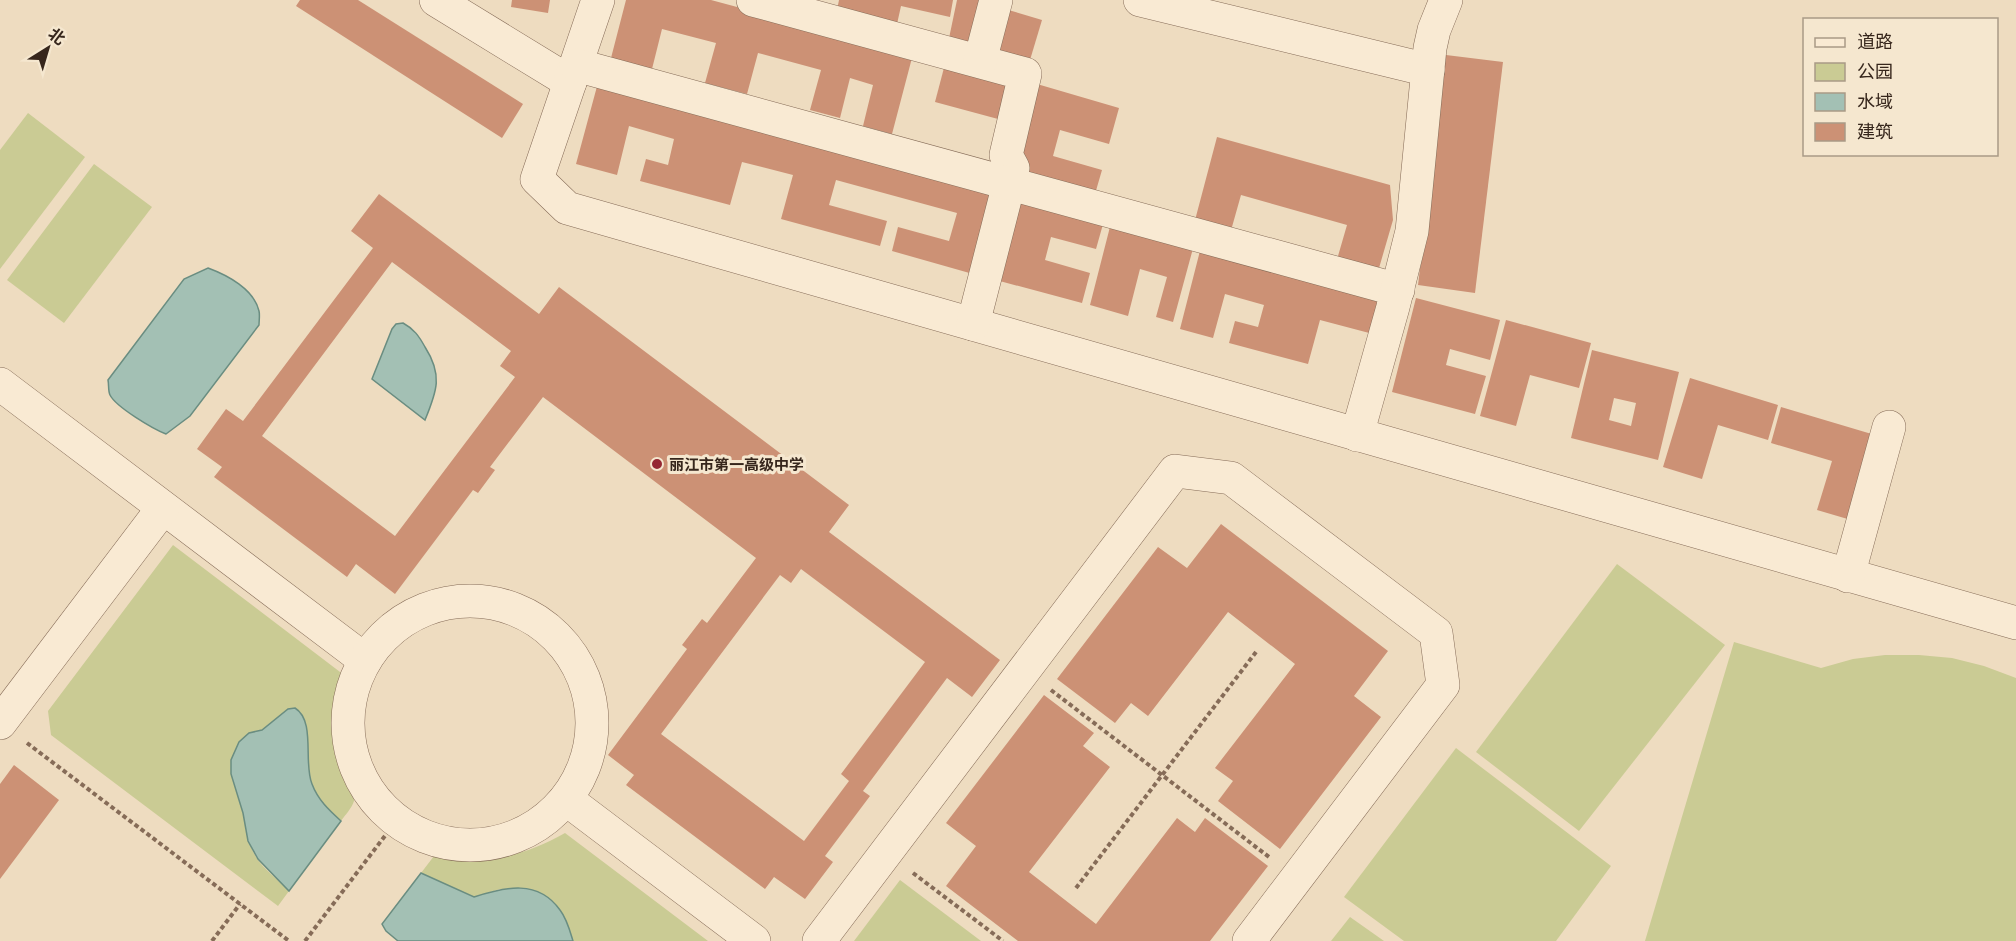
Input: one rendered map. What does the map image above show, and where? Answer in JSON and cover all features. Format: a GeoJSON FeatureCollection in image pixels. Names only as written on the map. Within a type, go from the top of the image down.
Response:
{"type":"FeatureCollection","features":[{"type":"Feature","properties":{"kind":"street"},"geometry":{"type":"LineString","coordinates":[[436,0],[573,74],[1009,184],[1398,290]]}},
{"type":"Feature","properties":{"kind":"street"},"geometry":{"type":"LineString","coordinates":[[598,0],[537,179],[567,208],[2016,623]]}},
{"type":"Feature","properties":{"kind":"street"},"geometry":{"type":"LineString","coordinates":[[753,0],[1026,74],[1006,155],[1013,168],[973,324]]}},
{"type":"Feature","properties":{"kind":"street"},"geometry":{"type":"LineString","coordinates":[[980,61],[996,0]]}},
{"type":"Feature","properties":{"kind":"street"},"geometry":{"type":"LineString","coordinates":[[1140,0],[1428,70]]}},
{"type":"Feature","properties":{"kind":"street"},"geometry":{"type":"LineString","coordinates":[[1357,435],[1398,290],[1412,231],[1430,48],[1434,30],[1446,0]]}},
{"type":"Feature","properties":{"kind":"street"},"geometry":{"type":"LineString","coordinates":[[0,384],[365,660]]}},
{"type":"Feature","properties":{"kind":"street"},"geometry":{"type":"LineString","coordinates":[[1848,576],[1889,427]]}},
{"type":"Feature","properties":{"kind":"street"},"geometry":{"type":"LineString","coordinates":[[819,941],[1175,471],[1231,478],[1436,633],[1443,685],[1249,941]]}},
{"type":"Feature","properties":{"kind":"street"},"geometry":{"type":"LineString","coordinates":[[0,723],[163,508]]}},
{"type":"Feature","properties":{"kind":"street"},"geometry":{"type":"LineString","coordinates":[[471,601],[494,604],[517,611],[538,622],[571,654],[582,673],[589,694],[592,726],[587,759],[577,784],[561,806],[540,825],[515,837],[489,844],[461,845],[434,840],[409,829],[387,812],[369,791],[356,767],[349,740],[348,712],[354,685],[365,660],[382,638],[403,621],[425,610],[447,604],[471,601]]}},
{"type":"Feature","properties":{"kind":"street"},"geometry":{"type":"LineString","coordinates":[[566,799],[754,941]]}},
{"type":"Feature","properties":{"kind":"path"},"geometry":{"type":"LineString","coordinates":[[1076,888],[1256,652]]}},
{"type":"Feature","properties":{"kind":"path"},"geometry":{"type":"LineString","coordinates":[[1024,670],[1297,878]]}},
{"type":"Feature","properties":{"kind":"path"},"geometry":{"type":"LineString","coordinates":[[0,723],[289,941]]}},
{"type":"Feature","properties":{"kind":"path"},"geometry":{"type":"LineString","coordinates":[[306,941],[397,820]]}},
{"type":"Feature","properties":{"kind":"path"},"geometry":{"type":"LineString","coordinates":[[886,852],[1003,941]]}},
{"type":"Feature","properties":{"kind":"path"},"geometry":{"type":"LineString","coordinates":[[212,941],[240,904]]}},
{"type":"Feature","properties":{"kind":"green space"},"geometry":{"type":"Polygon","coordinates":[[[28,113],[85,157],[0,269],[0,150],[28,113]]]}},
{"type":"Feature","properties":{"kind":"green space"},"geometry":{"type":"Polygon","coordinates":[[[94,164],[152,207],[64,323],[7,280],[94,164]]]}},
{"type":"Feature","properties":{"kind":"green space"},"geometry":{"type":"Polygon","coordinates":[[[173,545],[344,675],[335,705],[333,737],[337,758],[354,801],[341,821],[328,809],[314,790],[308,765],[305,722],[295,708],[288,709],[262,730],[249,733],[244,780],[246,828],[256,857],[289,891],[278,906],[51,735],[48,711],[173,545]]]}},
{"type":"Feature","properties":{"kind":"green space"},"geometry":{"type":"Polygon","coordinates":[[[1617,564],[1725,645],[1579,831],[1476,752],[1617,564]]]}},
{"type":"Feature","properties":{"kind":"green space"},"geometry":{"type":"Polygon","coordinates":[[[1734,642],[1821,668],[1853,659],[1885,655],[1919,655],[1952,658],[1984,666],[2016,678],[2016,941],[1645,941],[1734,642]]]}},
{"type":"Feature","properties":{"kind":"green space"},"geometry":{"type":"Polygon","coordinates":[[[1456,748],[1611,866],[1556,941],[1404,941],[1344,897],[1456,748]]]}},
{"type":"Feature","properties":{"kind":"green space"},"geometry":{"type":"Polygon","coordinates":[[[565,833],[708,941],[573,941],[560,910],[500,889],[474,897],[421,873],[434,856],[469,859],[502,857],[533,848],[565,833]]]}},
{"type":"Feature","properties":{"kind":"green space"},"geometry":{"type":"Polygon","coordinates":[[[900,880],[981,941],[854,941],[900,880]]]}},
{"type":"Feature","properties":{"kind":"green space"},"geometry":{"type":"Polygon","coordinates":[[[1350,917],[1384,941],[1331,941],[1350,917]]]}},
{"type":"Feature","properties":{"kind":"water"},"geometry":{"type":"Polygon","coordinates":[[[208,268],[239,284],[252,296],[259,311],[259,325],[190,416],[166,434],[144,423],[119,405],[110,395],[108,380],[184,279],[208,268]]]}},
{"type":"Feature","properties":{"kind":"water"},"geometry":{"type":"Polygon","coordinates":[[[403,323],[418,336],[434,366],[435,392],[425,420],[372,379],[392,329],[396,324],[403,323]]]}},
{"type":"Feature","properties":{"kind":"water"},"geometry":{"type":"Polygon","coordinates":[[[295,708],[305,722],[308,765],[314,790],[328,809],[341,821],[289,891],[258,859],[248,841],[243,813],[231,774],[231,760],[239,742],[249,733],[262,730],[288,709],[295,708]]]}},
{"type":"Feature","properties":{"kind":"water"},"geometry":{"type":"Polygon","coordinates":[[[421,873],[474,897],[497,890],[520,888],[542,893],[562,914],[573,941],[398,941],[386,931],[382,924],[421,873]]]}},
{"type":"Feature","properties":{"kind":"building"},"geometry":{"type":"Polygon","coordinates":[[[300,0],[358,0],[523,104],[502,138],[296,6],[300,0]]]}},
{"type":"Feature","properties":{"kind":"building"},"geometry":{"type":"Polygon","coordinates":[[[512,0],[550,0],[548,13],[511,7],[512,0]]]}},
{"type":"Feature","properties":{"kind":"building"},"geometry":{"type":"Polygon","coordinates":[[[626,0],[711,0],[913,54],[892,134],[863,126],[873,85],[850,78],[840,118],[810,110],[821,70],[758,53],[747,94],[705,83],[716,43],[662,29],[652,69],[611,58],[626,0]]]}},
{"type":"Feature","properties":{"kind":"building"},"geometry":{"type":"Polygon","coordinates":[[[839,0],[953,0],[950,17],[901,6],[897,24],[837,10],[839,0]]]}},
{"type":"Feature","properties":{"kind":"building"},"geometry":{"type":"Polygon","coordinates":[[[957,0],[987,0],[976,50],[948,43],[957,0]]]}},
{"type":"Feature","properties":{"kind":"building"},"geometry":{"type":"Polygon","coordinates":[[[1005,9],[1042,20],[1027,70],[990,59],[1005,9]]]}},
{"type":"Feature","properties":{"kind":"building"},"geometry":{"type":"Polygon","coordinates":[[[1446,55],[1503,62],[1475,293],[1418,285],[1446,55]]]}},
{"type":"Feature","properties":{"kind":"building"},"geometry":{"type":"Polygon","coordinates":[[[945,64],[1008,81],[998,119],[935,102],[945,64]]]}},
{"type":"Feature","properties":{"kind":"building"},"geometry":{"type":"Polygon","coordinates":[[[599,79],[996,186],[973,274],[892,251],[898,227],[949,241],[957,213],[836,180],[829,205],[887,221],[880,246],[781,219],[793,175],[742,162],[730,205],[640,181],[646,159],[668,165],[674,139],[629,126],[617,175],[576,164],[599,79]]]}},
{"type":"Feature","properties":{"kind":"building"},"geometry":{"type":"Polygon","coordinates":[[[1037,84],[1119,108],[1109,144],[1060,130],[1053,156],[1102,170],[1095,194],[1020,172],[1015,158],[1037,84]]]}},
{"type":"Feature","properties":{"kind":"building"},"geometry":{"type":"Polygon","coordinates":[[[1217,137],[1390,185],[1393,220],[1377,275],[1336,263],[1347,225],[1241,195],[1230,234],[1194,224],[1217,137]]]}},
{"type":"Feature","properties":{"kind":"building"},"geometry":{"type":"Polygon","coordinates":[[[379,194],[539,314],[559,287],[849,505],[829,532],[1000,660],[972,697],[947,678],[863,791],[870,796],[825,856],[833,862],[805,899],[774,877],[765,889],[626,785],[634,775],[608,755],[687,649],[682,645],[702,619],[707,623],[756,558],[543,397],[490,467],[495,470],[478,493],[473,490],[395,594],[356,564],[347,577],[214,477],[222,467],[197,449],[226,409],[243,421],[373,248],[351,231],[379,194]],[[392,262],[262,436],[395,536],[515,377],[500,366],[511,351],[392,262]],[[801,569],[791,583],[780,575],[661,734],[804,841],[849,781],[841,774],[925,662],[801,569]]]}},
{"type":"Feature","properties":{"kind":"building"},"geometry":{"type":"Polygon","coordinates":[[[1019,194],[1105,217],[1096,249],[1051,237],[1045,260],[1090,273],[1082,303],[996,280],[1019,194]]]}},
{"type":"Feature","properties":{"kind":"building"},"geometry":{"type":"Polygon","coordinates":[[[1112,219],[1195,241],[1173,322],[1156,317],[1167,277],[1140,269],[1128,316],[1090,305],[1112,219]]]}},
{"type":"Feature","properties":{"kind":"building"},"geometry":{"type":"Polygon","coordinates":[[[1202,243],[1384,292],[1373,334],[1320,320],[1308,364],[1229,343],[1235,321],[1258,327],[1264,305],[1225,294],[1213,338],[1180,329],[1202,243]]]}},
{"type":"Feature","properties":{"kind":"building"},"geometry":{"type":"Polygon","coordinates":[[[1416,298],[1500,320],[1490,360],[1450,349],[1446,365],[1486,376],[1475,414],[1392,392],[1416,298]]]}},
{"type":"Feature","properties":{"kind":"building"},"geometry":{"type":"Polygon","coordinates":[[[1506,320],[1591,343],[1579,388],[1530,375],[1516,426],[1480,416],[1506,320]]]}},
{"type":"Feature","properties":{"kind":"building"},"geometry":{"type":"Polygon","coordinates":[[[1592,350],[1679,372],[1658,460],[1571,438],[1592,350]],[[1614,398],[1609,420],[1631,426],[1636,403],[1614,398]]]}},
{"type":"Feature","properties":{"kind":"building"},"geometry":{"type":"Polygon","coordinates":[[[1690,378],[1778,405],[1768,440],[1718,425],[1702,479],[1663,467],[1690,378]]]}},
{"type":"Feature","properties":{"kind":"building"},"geometry":{"type":"Polygon","coordinates":[[[1781,407],[1875,435],[1851,520],[1817,510],[1832,461],[1771,443],[1781,407]]]}},
{"type":"Feature","properties":{"kind":"building"},"geometry":{"type":"Polygon","coordinates":[[[1221,524],[1388,651],[1354,696],[1381,717],[1280,849],[1218,801],[1233,781],[1215,768],[1295,664],[1228,612],[1148,716],[1131,703],[1115,723],[1057,679],[1158,547],[1187,568],[1221,524]]]}},
{"type":"Feature","properties":{"kind":"building"},"geometry":{"type":"Polygon","coordinates":[[[1044,695],[1094,733],[1083,746],[1110,767],[1029,872],[1096,924],[1177,818],[1195,832],[1205,818],[1268,866],[1210,941],[1018,941],[946,886],[976,846],[946,823],[1044,695]]]}},
{"type":"Feature","properties":{"kind":"building"},"geometry":{"type":"Polygon","coordinates":[[[14,765],[59,800],[0,879],[0,784],[14,765]]]}},
{"type":"Feature","properties":{"kind":"place","name":"丽江市第一高级中学"},"geometry":{"type":"Point","coordinates":[657,464]}}]}
